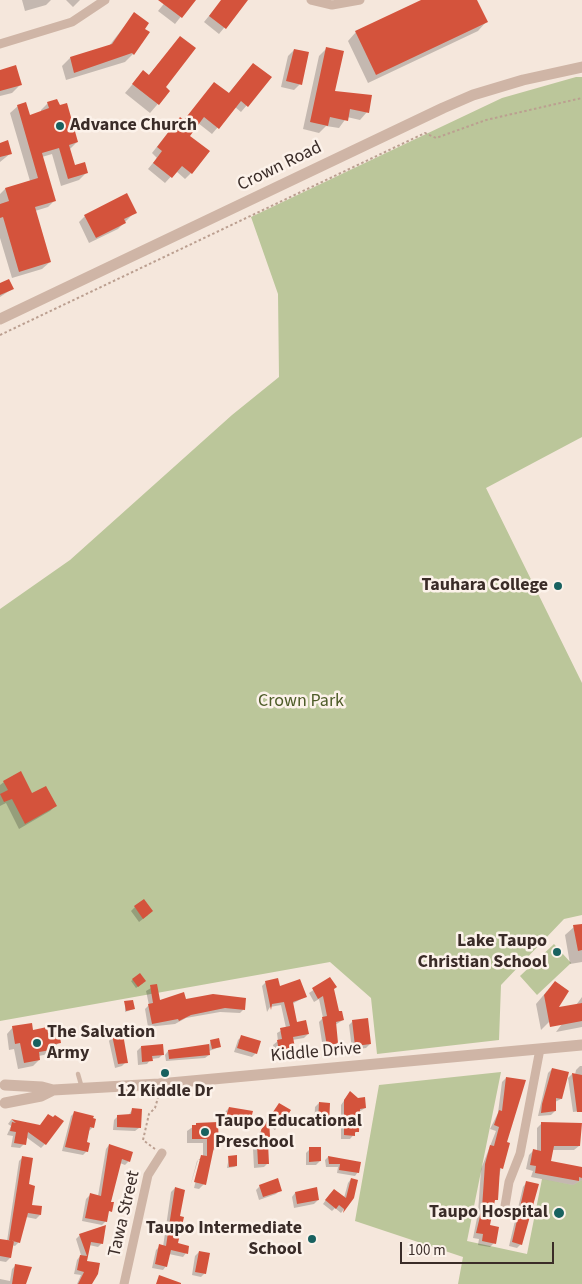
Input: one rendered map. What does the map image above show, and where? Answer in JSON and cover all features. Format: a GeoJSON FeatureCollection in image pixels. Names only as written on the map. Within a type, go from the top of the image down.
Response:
{"type":"FeatureCollection","features":[{"type":"Feature","properties":{"kind":"street"},"geometry":{"type":"LineString","coordinates":[[0,44],[72,22],[105,0]]}},
{"type":"Feature","properties":{"kind":"street"},"geometry":{"type":"LineString","coordinates":[[311,0],[332,5],[360,0]]}},
{"type":"Feature","properties":{"kind":"street","name":"Crown Road"},"geometry":{"type":"LineString","coordinates":[[0,320],[473,95],[523,80],[582,68]]}},
{"type":"Feature","properties":{"kind":"street","name":"Kiddle Drive"},"geometry":{"type":"LineString","coordinates":[[2,1083],[53,1090],[159,1084],[582,1045]]}},
{"type":"Feature","properties":{"kind":"street"},"geometry":{"type":"LineString","coordinates":[[505,1206],[509,1182],[520,1154],[540,1050]]}},
{"type":"Feature","properties":{"kind":"street"},"geometry":{"type":"LineString","coordinates":[[2,1083],[7,1094],[2,1105]]}},
{"type":"Feature","properties":{"kind":"street","name":"Kiddle Drive"},"geometry":{"type":"LineString","coordinates":[[2,1105],[41,1096],[53,1090]]}},
{"type":"Feature","properties":{"kind":"street","name":"Tawa Street"},"geometry":{"type":"LineString","coordinates":[[124,1284],[148,1175],[162,1153]]}},
{"type":"Feature","properties":{"kind":"lane"},"geometry":{"type":"LineString","coordinates":[[78,1074],[82,1088]]}},
{"type":"Feature","properties":{"kind":"path"},"geometry":{"type":"LineString","coordinates":[[0,335],[425,133],[436,138],[486,120],[582,98]]}},
{"type":"Feature","properties":{"kind":"path"},"geometry":{"type":"LineString","coordinates":[[159,1084],[160,1097],[149,1114],[143,1140],[162,1153]]}},
{"type":"Feature","properties":{"kind":"green space","name":"Crown Park"},"geometry":{"type":"Polygon","coordinates":[[[576,77],[582,77],[582,437],[486,488],[582,683],[582,915],[564,919],[501,985],[499,1040],[377,1054],[371,998],[330,962],[0,1021],[0,609],[70,560],[232,415],[279,377],[278,294],[251,217],[502,98],[576,77]]]}},
{"type":"Feature","properties":{"kind":"green space"},"geometry":{"type":"Polygon","coordinates":[[[554,944],[571,963],[537,995],[520,976],[554,944]]]}},
{"type":"Feature","properties":{"kind":"green space"},"geometry":{"type":"Polygon","coordinates":[[[501,1072],[467,1241],[527,1254],[542,1179],[573,1185],[582,1180],[582,1284],[458,1284],[463,1257],[355,1221],[379,1085],[501,1072]]]}},
{"type":"Feature","properties":{"kind":"building"},"geometry":{"type":"Polygon","coordinates":[[[158,0],[196,0],[182,18],[158,0]]]}},
{"type":"Feature","properties":{"kind":"building"},"geometry":{"type":"Polygon","coordinates":[[[221,0],[248,0],[226,29],[209,16],[221,0]]]}},
{"type":"Feature","properties":{"kind":"building"},"geometry":{"type":"Polygon","coordinates":[[[421,0],[477,0],[488,22],[376,75],[355,31],[421,0]]]}},
{"type":"Feature","properties":{"kind":"building"},"geometry":{"type":"Polygon","coordinates":[[[134,12],[149,23],[145,29],[150,32],[134,55],[132,53],[74,73],[70,57],[112,44],[134,12]]]}},
{"type":"Feature","properties":{"kind":"building"},"geometry":{"type":"Polygon","coordinates":[[[180,36],[196,48],[166,87],[170,91],[159,105],[132,84],[143,70],[149,75],[180,36]]]}},
{"type":"Feature","properties":{"kind":"building"},"geometry":{"type":"Polygon","coordinates":[[[326,47],[344,51],[335,91],[372,95],[369,113],[350,109],[348,121],[330,117],[328,126],[310,122],[326,47]]]}},
{"type":"Feature","properties":{"kind":"building"},"geometry":{"type":"Polygon","coordinates":[[[294,49],[309,52],[302,85],[286,81],[294,49]]]}},
{"type":"Feature","properties":{"kind":"building"},"geometry":{"type":"Polygon","coordinates":[[[253,63],[272,77],[248,107],[241,101],[219,129],[204,117],[190,136],[210,151],[192,174],[182,166],[172,178],[153,163],[162,151],[157,147],[180,117],[184,120],[214,82],[229,93],[253,63]]]}},
{"type":"Feature","properties":{"kind":"building"},"geometry":{"type":"Polygon","coordinates":[[[16,65],[22,85],[0,91],[0,70],[16,65]]]}},
{"type":"Feature","properties":{"kind":"building"},"geometry":{"type":"Polygon","coordinates":[[[57,99],[60,105],[67,103],[78,142],[69,145],[75,165],[85,162],[88,173],[68,179],[59,148],[42,153],[56,201],[35,207],[51,262],[19,272],[3,217],[0,218],[0,204],[9,201],[5,188],[38,178],[17,105],[26,102],[30,115],[49,108],[47,102],[57,99]]]}},
{"type":"Feature","properties":{"kind":"building"},"geometry":{"type":"Polygon","coordinates":[[[8,140],[12,154],[0,157],[0,143],[8,140]]]}},
{"type":"Feature","properties":{"kind":"building"},"geometry":{"type":"Polygon","coordinates":[[[127,193],[137,213],[124,219],[126,223],[96,238],[84,215],[127,193]]]}},
{"type":"Feature","properties":{"kind":"building"},"geometry":{"type":"Polygon","coordinates":[[[9,279],[14,289],[0,295],[0,283],[9,279]]]}},
{"type":"Feature","properties":{"kind":"building"},"geometry":{"type":"Polygon","coordinates":[[[21,771],[32,793],[46,786],[57,806],[25,824],[12,799],[4,802],[0,794],[8,790],[3,781],[21,771]]]}},
{"type":"Feature","properties":{"kind":"building"},"geometry":{"type":"Polygon","coordinates":[[[144,899],[153,911],[143,919],[134,906],[144,899]]]}},
{"type":"Feature","properties":{"kind":"building"},"geometry":{"type":"Polygon","coordinates":[[[582,924],[582,950],[578,951],[573,925],[582,924]]]}},
{"type":"Feature","properties":{"kind":"building"},"geometry":{"type":"Polygon","coordinates":[[[140,973],[146,981],[138,987],[132,979],[140,973]]]}},
{"type":"Feature","properties":{"kind":"building"},"geometry":{"type":"Polygon","coordinates":[[[330,977],[337,987],[334,989],[339,1011],[342,1011],[344,1020],[336,1022],[338,1043],[327,1046],[322,1017],[327,1016],[323,996],[318,999],[312,988],[330,977]]]}},
{"type":"Feature","properties":{"kind":"building"},"geometry":{"type":"Polygon","coordinates":[[[278,978],[280,986],[300,979],[307,997],[293,1002],[297,1022],[306,1020],[309,1034],[293,1037],[295,1048],[279,1051],[277,1040],[282,1039],[280,1028],[290,1026],[284,1002],[272,1004],[271,1010],[265,981],[278,978]]]}},
{"type":"Feature","properties":{"kind":"building"},"geometry":{"type":"Polygon","coordinates":[[[555,981],[569,991],[559,1007],[582,1003],[582,1021],[550,1027],[544,995],[555,981]]]}},
{"type":"Feature","properties":{"kind":"building"},"geometry":{"type":"Polygon","coordinates":[[[157,984],[160,1000],[184,992],[186,999],[213,994],[246,998],[245,1010],[225,1008],[191,1015],[179,1021],[178,1019],[152,1024],[148,1004],[153,1003],[150,985],[157,984]]]}},
{"type":"Feature","properties":{"kind":"building"},"geometry":{"type":"Polygon","coordinates":[[[133,1000],[135,1009],[126,1011],[124,1001],[133,1000]]]}},
{"type":"Feature","properties":{"kind":"building"},"geometry":{"type":"Polygon","coordinates":[[[368,1018],[371,1044],[355,1046],[352,1020],[368,1018]]]}},
{"type":"Feature","properties":{"kind":"building","name":"The Salvation Army"},"geometry":{"type":"Polygon","coordinates":[[[32,1023],[33,1030],[47,1027],[48,1033],[59,1031],[61,1043],[50,1045],[51,1050],[39,1052],[40,1060],[24,1063],[20,1043],[15,1044],[12,1026],[32,1023]]]}},
{"type":"Feature","properties":{"kind":"building"},"geometry":{"type":"Polygon","coordinates":[[[123,1034],[128,1063],[118,1064],[112,1035],[123,1034]]]}},
{"type":"Feature","properties":{"kind":"building"},"geometry":{"type":"Polygon","coordinates":[[[241,1035],[261,1041],[257,1054],[237,1048],[241,1035]]]}},
{"type":"Feature","properties":{"kind":"building"},"geometry":{"type":"Polygon","coordinates":[[[219,1038],[221,1047],[212,1049],[210,1040],[219,1038]]]}},
{"type":"Feature","properties":{"kind":"building"},"geometry":{"type":"Polygon","coordinates":[[[163,1044],[164,1055],[152,1056],[153,1061],[142,1062],[141,1046],[163,1044]]]}},
{"type":"Feature","properties":{"kind":"building"},"geometry":{"type":"Polygon","coordinates":[[[209,1044],[210,1055],[169,1059],[168,1050],[209,1044]]]}},
{"type":"Feature","properties":{"kind":"building"},"geometry":{"type":"Polygon","coordinates":[[[552,1068],[569,1072],[562,1099],[556,1098],[556,1111],[541,1113],[542,1104],[552,1068]]]}},
{"type":"Feature","properties":{"kind":"building"},"geometry":{"type":"Polygon","coordinates":[[[572,1073],[582,1075],[582,1112],[577,1112],[572,1073]]]}},
{"type":"Feature","properties":{"kind":"building"},"geometry":{"type":"Polygon","coordinates":[[[506,1077],[526,1080],[507,1142],[510,1143],[503,1169],[500,1168],[498,1200],[495,1200],[490,1225],[499,1227],[496,1244],[482,1241],[483,1234],[476,1233],[482,1208],[485,1164],[490,1145],[494,1146],[499,1127],[494,1125],[499,1110],[502,1111],[506,1077]]]}},
{"type":"Feature","properties":{"kind":"building"},"geometry":{"type":"Polygon","coordinates":[[[350,1091],[358,1098],[365,1097],[366,1108],[360,1109],[359,1132],[355,1132],[355,1136],[344,1135],[344,1100],[350,1091]]]}},
{"type":"Feature","properties":{"kind":"building"},"geometry":{"type":"Polygon","coordinates":[[[319,1102],[330,1103],[329,1125],[318,1124],[319,1102]]]}},
{"type":"Feature","properties":{"kind":"building"},"geometry":{"type":"Polygon","coordinates":[[[279,1103],[291,1110],[280,1127],[269,1120],[270,1137],[262,1137],[261,1130],[279,1103]]]}},
{"type":"Feature","properties":{"kind":"building"},"geometry":{"type":"Polygon","coordinates":[[[229,1107],[253,1111],[250,1122],[226,1117],[229,1107]]]}},
{"type":"Feature","properties":{"kind":"building"},"geometry":{"type":"Polygon","coordinates":[[[132,1108],[142,1109],[141,1128],[117,1127],[117,1115],[131,1114],[132,1108]]]}},
{"type":"Feature","properties":{"kind":"building"},"geometry":{"type":"Polygon","coordinates":[[[74,1111],[94,1116],[93,1118],[96,1119],[94,1128],[90,1127],[87,1142],[90,1143],[88,1152],[65,1147],[74,1111]]]}},
{"type":"Feature","properties":{"kind":"building"},"geometry":{"type":"Polygon","coordinates":[[[48,1114],[53,1117],[55,1115],[64,1121],[46,1145],[28,1132],[26,1145],[14,1143],[16,1132],[10,1131],[12,1122],[16,1123],[11,1119],[40,1125],[48,1114]]]}},
{"type":"Feature","properties":{"kind":"building"},"geometry":{"type":"Polygon","coordinates":[[[218,1122],[219,1147],[214,1147],[206,1185],[194,1182],[201,1155],[207,1156],[207,1139],[192,1139],[192,1125],[196,1125],[196,1123],[218,1122]]]}},
{"type":"Feature","properties":{"kind":"building"},"geometry":{"type":"Polygon","coordinates":[[[541,1122],[582,1123],[580,1146],[554,1146],[551,1161],[582,1167],[582,1178],[579,1177],[579,1181],[535,1173],[536,1166],[530,1165],[533,1149],[541,1151],[541,1122]]]}},
{"type":"Feature","properties":{"kind":"building"},"geometry":{"type":"Polygon","coordinates":[[[268,1143],[269,1164],[258,1164],[257,1144],[268,1143]]]}},
{"type":"Feature","properties":{"kind":"building"},"geometry":{"type":"Polygon","coordinates":[[[109,1144],[133,1152],[130,1162],[122,1159],[111,1202],[114,1202],[112,1212],[109,1211],[107,1222],[85,1218],[90,1193],[101,1196],[109,1144]]]}},
{"type":"Feature","properties":{"kind":"building"},"geometry":{"type":"Polygon","coordinates":[[[309,1147],[321,1147],[321,1161],[309,1162],[309,1147]]]}},
{"type":"Feature","properties":{"kind":"building"},"geometry":{"type":"Polygon","coordinates":[[[237,1155],[237,1166],[229,1167],[228,1156],[237,1155]]]}},
{"type":"Feature","properties":{"kind":"building"},"geometry":{"type":"Polygon","coordinates":[[[22,1156],[33,1158],[29,1184],[35,1186],[32,1205],[42,1206],[41,1215],[28,1213],[20,1243],[9,1240],[22,1156]]]}},
{"type":"Feature","properties":{"kind":"building"},"geometry":{"type":"Polygon","coordinates":[[[328,1156],[361,1162],[359,1173],[339,1170],[340,1164],[329,1164],[328,1156]]]}},
{"type":"Feature","properties":{"kind":"building"},"geometry":{"type":"Polygon","coordinates":[[[278,1178],[282,1191],[263,1197],[259,1185],[278,1178]]]}},
{"type":"Feature","properties":{"kind":"building"},"geometry":{"type":"Polygon","coordinates":[[[351,1178],[358,1180],[354,1198],[343,1213],[344,1209],[339,1205],[336,1209],[325,1200],[334,1189],[346,1198],[351,1178]]]}},
{"type":"Feature","properties":{"kind":"building"},"geometry":{"type":"Polygon","coordinates":[[[526,1181],[539,1184],[522,1245],[512,1242],[526,1181]]]}},
{"type":"Feature","properties":{"kind":"building"},"geometry":{"type":"Polygon","coordinates":[[[175,1187],[185,1190],[180,1216],[184,1217],[178,1243],[189,1246],[188,1254],[171,1250],[167,1267],[155,1264],[159,1244],[166,1246],[175,1187]]]}},
{"type":"Feature","properties":{"kind":"building"},"geometry":{"type":"Polygon","coordinates":[[[317,1187],[319,1200],[297,1204],[295,1192],[317,1187]]]}},
{"type":"Feature","properties":{"kind":"building"},"geometry":{"type":"Polygon","coordinates":[[[106,1225],[103,1244],[91,1242],[87,1261],[100,1263],[98,1274],[92,1284],[78,1284],[84,1272],[77,1270],[80,1255],[87,1256],[79,1234],[106,1225]]]}},
{"type":"Feature","properties":{"kind":"building"},"geometry":{"type":"Polygon","coordinates":[[[0,1239],[14,1241],[11,1258],[0,1256],[0,1239]]]}},
{"type":"Feature","properties":{"kind":"building"},"geometry":{"type":"Polygon","coordinates":[[[199,1251],[210,1253],[206,1274],[195,1272],[199,1251]]]}},
{"type":"Feature","properties":{"kind":"building"},"geometry":{"type":"Polygon","coordinates":[[[15,1264],[32,1267],[26,1284],[12,1284],[15,1264]]]}},
{"type":"Feature","properties":{"kind":"building"},"geometry":{"type":"Polygon","coordinates":[[[159,1275],[181,1283],[181,1284],[156,1284],[159,1275]]]}},
{"type":"Feature","properties":{"kind":"place","name":"Advance Church"},"geometry":{"type":"Point","coordinates":[60,126]}},
{"type":"Feature","properties":{"kind":"place","name":"Tauhara College"},"geometry":{"type":"Point","coordinates":[558,586]}},
{"type":"Feature","properties":{"kind":"place","name":"Lake Taupo Christian School"},"geometry":{"type":"Point","coordinates":[557,952]}},
{"type":"Feature","properties":{"kind":"place","name":"The Salvation Army"},"geometry":{"type":"Point","coordinates":[37,1043]}},
{"type":"Feature","properties":{"kind":"place","name":"12 Kiddle Dr"},"geometry":{"type":"Point","coordinates":[165,1073]}},
{"type":"Feature","properties":{"kind":"place","name":"Taupo Educational Preschool"},"geometry":{"type":"Point","coordinates":[205,1132]}},
{"type":"Feature","properties":{"kind":"place","name":"Taupo Hospital"},"geometry":{"type":"Point","coordinates":[559,1213]}},
{"type":"Feature","properties":{"kind":"place","name":"Taupo Intermediate School"},"geometry":{"type":"Point","coordinates":[312,1239]}}]}
